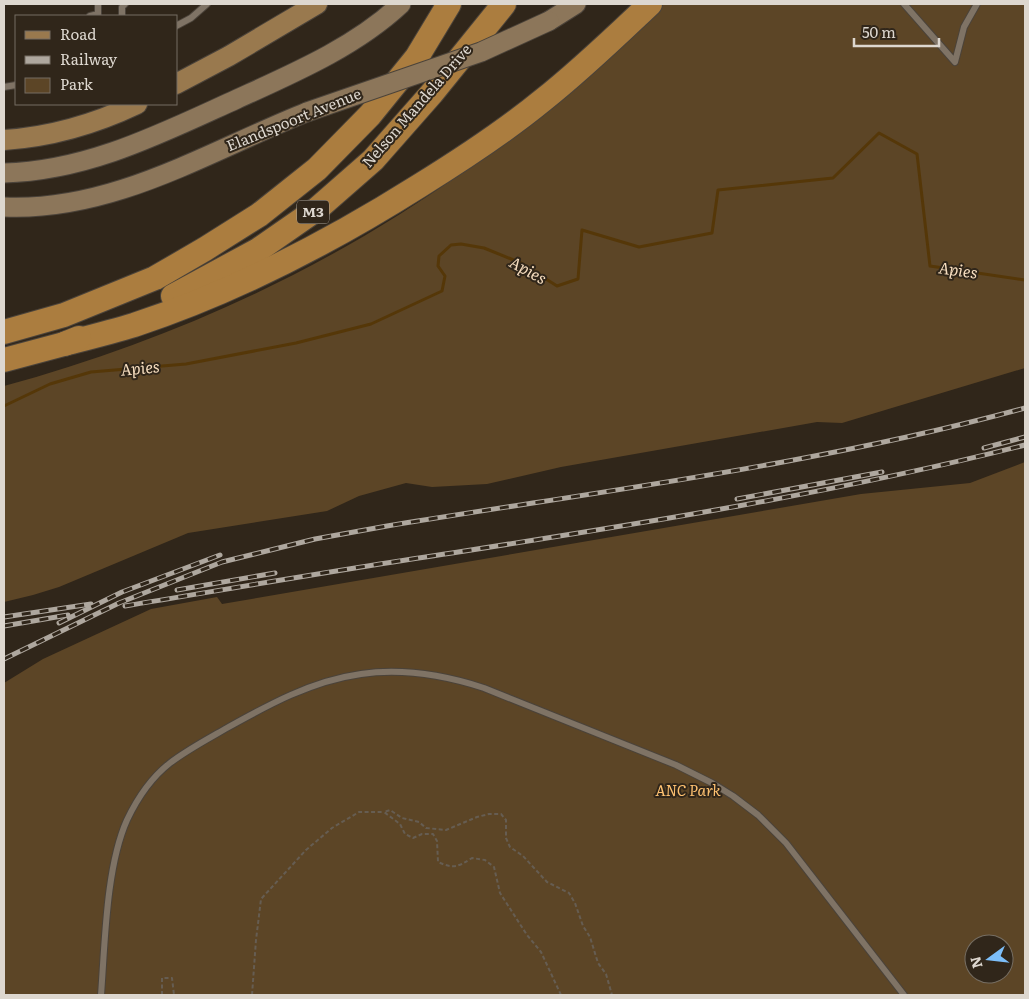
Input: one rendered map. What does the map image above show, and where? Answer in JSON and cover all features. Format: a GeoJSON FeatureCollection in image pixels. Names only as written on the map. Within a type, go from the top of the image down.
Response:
{"type":"FeatureCollection","features":[{"type":"Feature","properties":{"kind":"highway","name":"Nelson Mandela Drive"},"geometry":{"type":"LineString","coordinates":[[4,332],[64,315],[155,278],[206,249],[259,215],[323,162],[370,115],[417,57],[449,4]]}},
{"type":"Feature","properties":{"kind":"highway"},"geometry":{"type":"LineString","coordinates":[[417,57],[461,4]]}},
{"type":"Feature","properties":{"kind":"highway","name":"Nelson Mandela Drive"},"geometry":{"type":"LineString","coordinates":[[4,360],[64,344],[137,314],[188,289],[258,250],[317,209],[373,160],[432,93],[504,4]]}},
{"type":"Feature","properties":{"kind":"highway"},"geometry":{"type":"LineString","coordinates":[[64,344],[134,325],[211,296],[277,266],[371,216],[458,162],[543,101],[650,4]]}},
{"type":"Feature","properties":{"kind":"main road"},"geometry":{"type":"LineString","coordinates":[[178,83],[229,56],[317,4]]}},
{"type":"Feature","properties":{"kind":"main road"},"geometry":{"type":"LineString","coordinates":[[4,173],[55,169],[76,164],[137,144],[181,126],[331,53],[374,25],[401,4]]}},
{"type":"Feature","properties":{"kind":"main road","name":"Elandspoort Avenue"},"geometry":{"type":"LineString","coordinates":[[4,206],[43,206],[70,202],[96,197],[131,186],[175,170],[307,112],[481,52],[549,21],[576,4]]}},
{"type":"Feature","properties":{"kind":"main road"},"geometry":{"type":"LineString","coordinates":[[4,140],[50,134],[95,122],[135,105]]}},
{"type":"Feature","properties":{"kind":"lane"},"geometry":{"type":"LineString","coordinates":[[94,15],[98,14],[98,4]]}},
{"type":"Feature","properties":{"kind":"lane"},"geometry":{"type":"LineString","coordinates":[[178,25],[191,18],[207,4]]}},
{"type":"Feature","properties":{"kind":"lane"},"geometry":{"type":"LineString","coordinates":[[904,4],[955,62],[964,27],[976,4]]}},
{"type":"Feature","properties":{"kind":"lane"},"geometry":{"type":"LineString","coordinates":[[101,995],[110,892],[117,850],[127,820],[155,778],[190,749],[279,700],[314,685],[361,674],[396,672],[434,674],[476,685],[676,765],[719,787],[758,815],[786,843],[904,995]]}},
{"type":"Feature","properties":{"kind":"path"},"geometry":{"type":"LineString","coordinates":[[252,995],[261,899],[306,850],[332,828],[359,812],[384,812],[390,810],[402,818],[419,822],[426,828],[446,830],[477,817],[488,814],[501,814],[506,820],[506,838],[510,847],[522,856],[547,882],[569,893],[583,926],[590,937],[598,963],[606,974],[612,995]]}},
{"type":"Feature","properties":{"kind":"path"},"geometry":{"type":"LineString","coordinates":[[384,812],[400,824],[405,834],[413,838],[422,834],[432,834],[437,841],[438,862],[447,866],[460,866],[472,858],[485,860],[494,868],[500,893],[527,935],[541,952],[561,995]]}},
{"type":"Feature","properties":{"kind":"path"},"geometry":{"type":"LineString","coordinates":[[162,995],[162,978],[172,978],[174,995]]}},
{"type":"Feature","properties":{"kind":"green space"},"geometry":{"type":"Polygon","coordinates":[[[664,4],[1025,4],[1025,368],[842,423],[817,422],[561,467],[487,484],[432,487],[406,483],[359,496],[327,511],[188,533],[59,587],[4,602],[4,386],[66,368],[187,324],[246,298],[360,238],[415,205],[489,152],[628,39],[664,4]]]}},
{"type":"Feature","properties":{"kind":"green space","name":"ANC Park"},"geometry":{"type":"Polygon","coordinates":[[[1025,462],[1025,995],[4,995],[4,683],[43,659],[151,609],[217,597],[222,604],[861,494],[970,483],[1025,462]]]}},
{"type":"Feature","properties":{"kind":"waterway","name":"Apies"},"geometry":{"type":"LineString","coordinates":[[4,406],[50,384],[91,372],[186,364],[296,343],[371,324],[442,291],[445,276],[438,266],[439,256],[451,245],[461,244],[484,248],[521,263],[557,286],[578,279],[582,230],[639,247],[712,233],[718,190],[833,178],[879,133],[917,154],[930,266],[1025,280]]}},
{"type":"Feature","properties":{"kind":"railway"},"geometry":{"type":"LineString","coordinates":[[4,659],[119,603],[222,562],[315,539],[787,461],[867,446],[1025,408]]}},
{"type":"Feature","properties":{"kind":"railway"},"geometry":{"type":"LineString","coordinates":[[984,448],[1025,437]]}},
{"type":"Feature","properties":{"kind":"railway"},"geometry":{"type":"LineString","coordinates":[[125,606],[740,506],[883,478],[1025,445]]}},
{"type":"Feature","properties":{"kind":"railway"},"geometry":{"type":"LineString","coordinates":[[737,499],[882,472]]}},
{"type":"Feature","properties":{"kind":"railway"},"geometry":{"type":"LineString","coordinates":[[59,623],[122,592],[220,555]]}},
{"type":"Feature","properties":{"kind":"railway"},"geometry":{"type":"LineString","coordinates":[[177,590],[275,573]]}},
{"type":"Feature","properties":{"kind":"railway"},"geometry":{"type":"LineString","coordinates":[[4,617],[91,604]]}},
{"type":"Feature","properties":{"kind":"railway"},"geometry":{"type":"LineString","coordinates":[[4,626],[68,615]]}}]}
